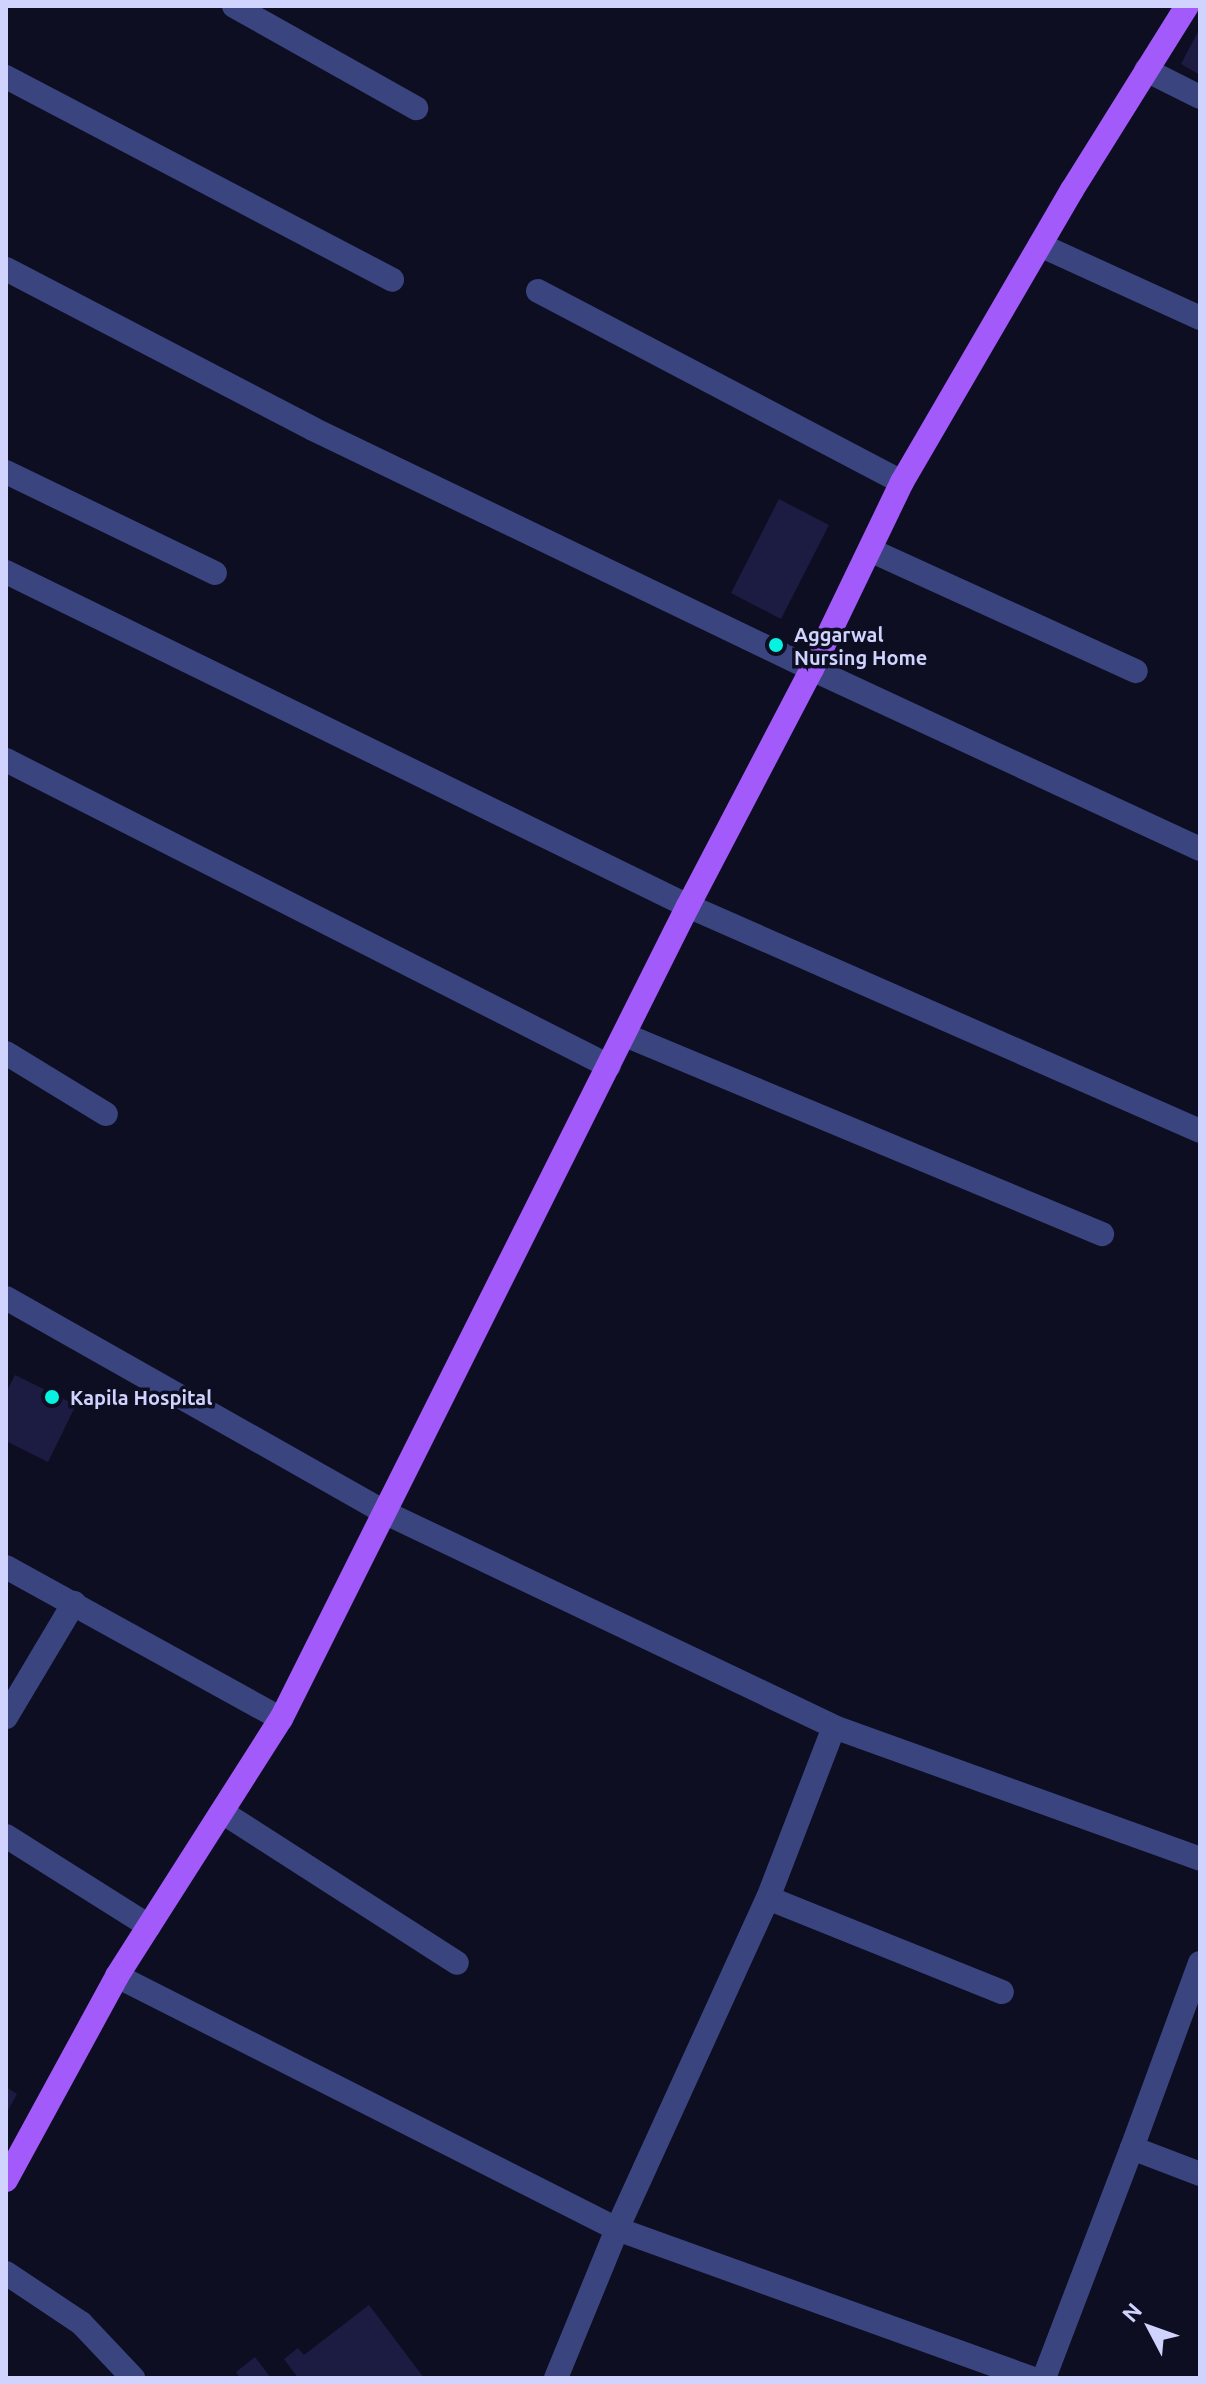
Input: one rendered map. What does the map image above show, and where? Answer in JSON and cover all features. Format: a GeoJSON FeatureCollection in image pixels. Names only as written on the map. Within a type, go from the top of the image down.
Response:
{"type":"FeatureCollection","features":[{"type":"Feature","properties":{"kind":"main road"},"geometry":{"type":"LineString","coordinates":[[6,2180],[117,1976],[281,1719],[688,906],[812,669],[902,482],[1040,245],[1187,6]]}},
{"type":"Feature","properties":{"kind":"street"},"geometry":{"type":"LineString","coordinates":[[234,6],[416,108]]}},
{"type":"Feature","properties":{"kind":"street"},"geometry":{"type":"LineString","coordinates":[[1146,70],[1200,97]]}},
{"type":"Feature","properties":{"kind":"street"},"geometry":{"type":"LineString","coordinates":[[6,77],[392,280]]}},
{"type":"Feature","properties":{"kind":"street"},"geometry":{"type":"LineString","coordinates":[[1040,245],[1200,318]]}},
{"type":"Feature","properties":{"kind":"street"},"geometry":{"type":"LineString","coordinates":[[6,269],[313,429],[812,669],[1200,849]]}},
{"type":"Feature","properties":{"kind":"street"},"geometry":{"type":"LineString","coordinates":[[538,291],[902,482]]}},
{"type":"Feature","properties":{"kind":"street"},"geometry":{"type":"LineString","coordinates":[[6,472],[215,573]]}},
{"type":"Feature","properties":{"kind":"street"},"geometry":{"type":"LineString","coordinates":[[870,550],[1136,671]]}},
{"type":"Feature","properties":{"kind":"street"},"geometry":{"type":"LineString","coordinates":[[6,572],[688,906],[1200,1131]]}},
{"type":"Feature","properties":{"kind":"street"},"geometry":{"type":"LineString","coordinates":[[6,760],[609,1066]]}},
{"type":"Feature","properties":{"kind":"street"},"geometry":{"type":"LineString","coordinates":[[625,1035],[1102,1234]]}},
{"type":"Feature","properties":{"kind":"street"},"geometry":{"type":"LineString","coordinates":[[6,1053],[106,1114]]}},
{"type":"Feature","properties":{"kind":"street"},"geometry":{"type":"LineString","coordinates":[[6,1298],[386,1513],[834,1727],[1200,1859]]}},
{"type":"Feature","properties":{"kind":"street"},"geometry":{"type":"LineString","coordinates":[[6,1567],[281,1719]]}},
{"type":"Feature","properties":{"kind":"street"},"geometry":{"type":"LineString","coordinates":[[6,1717],[74,1603]]}},
{"type":"Feature","properties":{"kind":"street"},"geometry":{"type":"LineString","coordinates":[[556,2378],[617,2229],[768,1898],[834,1727]]}},
{"type":"Feature","properties":{"kind":"street"},"geometry":{"type":"LineString","coordinates":[[222,1812],[457,1963]]}},
{"type":"Feature","properties":{"kind":"street"},"geometry":{"type":"LineString","coordinates":[[6,1836],[149,1926]]}},
{"type":"Feature","properties":{"kind":"street"},"geometry":{"type":"LineString","coordinates":[[768,1898],[1002,1992]]}},
{"type":"Feature","properties":{"kind":"street"},"geometry":{"type":"LineString","coordinates":[[1044,2378],[1200,1963]]}},
{"type":"Feature","properties":{"kind":"street"},"geometry":{"type":"LineString","coordinates":[[117,1976],[617,2229],[1031,2378]]}},
{"type":"Feature","properties":{"kind":"street"},"geometry":{"type":"LineString","coordinates":[[1132,2148],[1200,2174]]}},
{"type":"Feature","properties":{"kind":"street"},"geometry":{"type":"LineString","coordinates":[[6,2273],[81,2323],[133,2378]]}},
{"type":"Feature","properties":{"kind":"building"},"geometry":{"type":"Polygon","coordinates":[[[1200,28],[1200,75],[1181,64],[1200,28]]]}},
{"type":"Feature","properties":{"kind":"building"},"geometry":{"type":"Polygon","coordinates":[[[779,499],[829,525],[781,619],[731,593],[779,499]]]}},
{"type":"Feature","properties":{"kind":"building"},"geometry":{"type":"Polygon","coordinates":[[[15,1375],[76,1405],[48,1462],[6,1441],[6,1393],[15,1375]]]}},
{"type":"Feature","properties":{"kind":"building"},"geometry":{"type":"Polygon","coordinates":[[[6,2087],[17,2094],[6,2114],[6,2087]]]}},
{"type":"Feature","properties":{"kind":"building"},"geometry":{"type":"Polygon","coordinates":[[[369,2305],[424,2378],[298,2378],[284,2359],[298,2348],[304,2355],[369,2305]]]}},
{"type":"Feature","properties":{"kind":"building"},"geometry":{"type":"Polygon","coordinates":[[[255,2357],[271,2378],[240,2378],[236,2372],[255,2357]]]}},
{"type":"Feature","properties":{"kind":"place","name":"Aggarwal Nursing Home"},"geometry":{"type":"Point","coordinates":[776,645]}},
{"type":"Feature","properties":{"kind":"place","name":"Kapila Hospital"},"geometry":{"type":"Point","coordinates":[52,1397]}}]}
